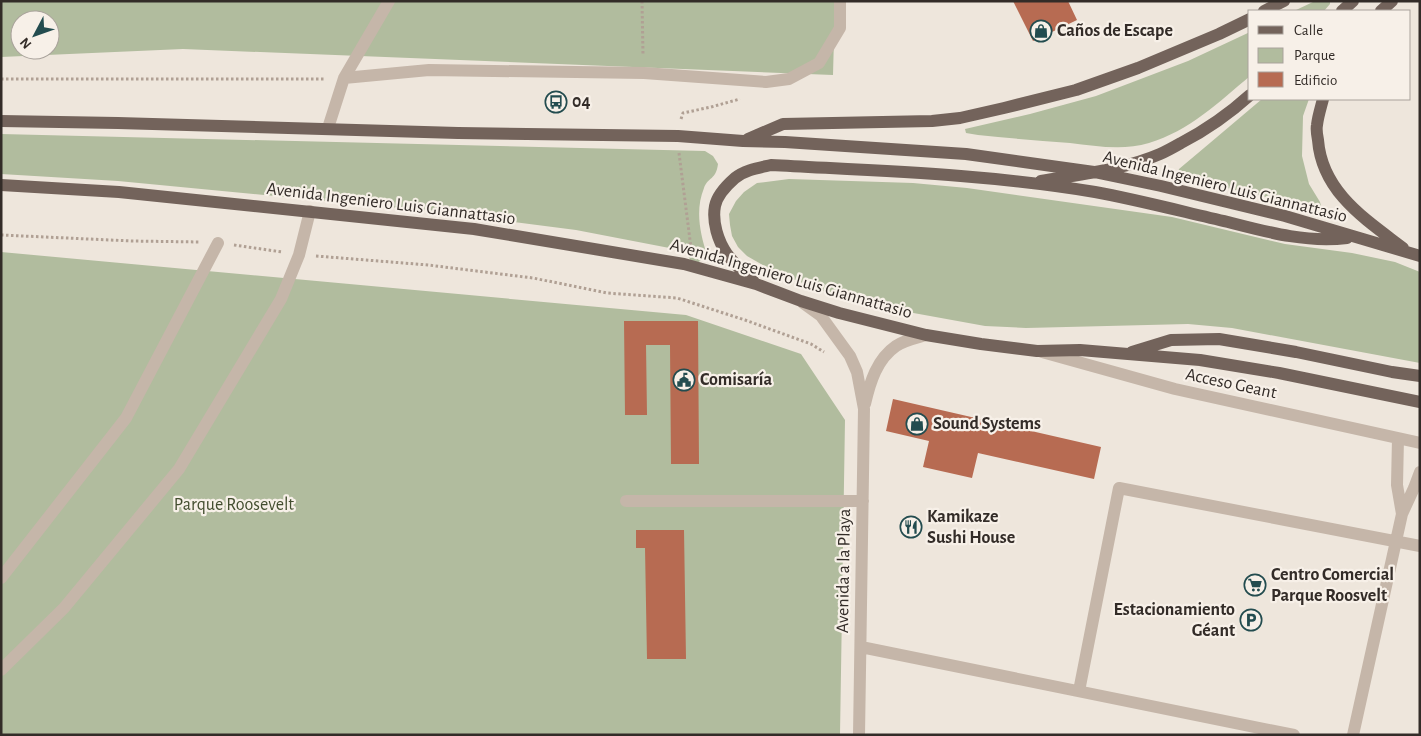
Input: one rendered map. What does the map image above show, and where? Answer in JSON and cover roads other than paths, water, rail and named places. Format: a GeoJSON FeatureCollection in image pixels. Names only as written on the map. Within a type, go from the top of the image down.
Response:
{"type":"FeatureCollection","features":[{"type":"Feature","properties":{"kind":"main road"},"geometry":{"type":"LineString","coordinates":[[1266,10],[1284,1]]}},
{"type":"Feature","properties":{"kind":"main road"},"geometry":{"type":"LineString","coordinates":[[1343,10],[1353,1]]}},
{"type":"Feature","properties":{"kind":"main road"},"geometry":{"type":"LineString","coordinates":[[1382,10],[1392,1]]}},
{"type":"Feature","properties":{"kind":"main road"},"geometry":{"type":"LineString","coordinates":[[743,141],[783,124],[932,121],[960,118],[995,110],[1076,90],[1129,71],[1219,34],[1248,19]]}},
{"type":"Feature","properties":{"kind":"main road"},"geometry":{"type":"LineString","coordinates":[[1028,183],[1094,172],[1161,154],[1201,132],[1235,109],[1248,97]]}},
{"type":"Feature","properties":{"kind":"main road"},"geometry":{"type":"LineString","coordinates":[[1323,100],[1316,126],[1319,151],[1326,173],[1339,193],[1360,215],[1406,252]]}},
{"type":"Feature","properties":{"kind":"main road","name":"Avenida Ingeniero Luis Giannattasio"},"geometry":{"type":"LineString","coordinates":[[1,121],[468,133],[678,136],[966,154],[1094,172],[1161,186],[1275,214],[1420,256]]}},
{"type":"Feature","properties":{"kind":"main road"},"geometry":{"type":"LineString","coordinates":[[756,284],[727,255],[719,240],[715,222],[715,206],[722,191],[736,178],[751,170],[771,165],[982,177],[1096,192],[1285,236],[1337,239],[1354,237]]}},
{"type":"Feature","properties":{"kind":"main road","name":"Avenida Ingeniero Luis Giannattasio"},"geometry":{"type":"LineString","coordinates":[[1,185],[119,192],[474,229],[694,266],[756,284],[802,301],[858,318],[926,335],[1038,351],[1080,350],[1200,360],[1279,373],[1420,402]]}},
{"type":"Feature","properties":{"kind":"main road"},"geometry":{"type":"LineString","coordinates":[[1125,354],[1172,340],[1219,339],[1420,376]]}},
{"type":"Feature","properties":{"kind":"street"},"geometry":{"type":"LineString","coordinates":[[328,128],[344,78],[389,1]]}},
{"type":"Feature","properties":{"kind":"street"},"geometry":{"type":"LineString","coordinates":[[344,78],[429,70],[644,73],[766,82],[789,79],[819,63],[840,28],[840,1]]}},
{"type":"Feature","properties":{"kind":"street"},"geometry":{"type":"LineString","coordinates":[[1,670],[64,608],[179,470],[281,299],[299,254],[310,211]]}},
{"type":"Feature","properties":{"kind":"street"},"geometry":{"type":"LineString","coordinates":[[1,578],[126,418],[218,243]]}},
{"type":"Feature","properties":{"kind":"street"},"geometry":{"type":"LineString","coordinates":[[802,301],[821,316],[850,356],[857,372],[864,408]]}},
{"type":"Feature","properties":{"kind":"street"},"geometry":{"type":"LineString","coordinates":[[864,408],[870,383],[876,370],[887,355],[896,346],[907,340],[926,335]]}},
{"type":"Feature","properties":{"kind":"street","name":"Acceso Geant"},"geometry":{"type":"LineString","coordinates":[[1038,351],[1175,389],[1420,443]]}},
{"type":"Feature","properties":{"kind":"street","name":"Avenida a la Playa"},"geometry":{"type":"LineString","coordinates":[[859,735],[864,408]]}},
{"type":"Feature","properties":{"kind":"street"},"geometry":{"type":"LineString","coordinates":[[1398,438],[1397,485],[1402,514]]}},
{"type":"Feature","properties":{"kind":"street"},"geometry":{"type":"LineString","coordinates":[[1353,735],[1402,514],[1420,472]]}},
{"type":"Feature","properties":{"kind":"street"},"geometry":{"type":"LineString","coordinates":[[1079,691],[1119,488],[1420,546]]}},
{"type":"Feature","properties":{"kind":"street"},"geometry":{"type":"LineString","coordinates":[[626,501],[862,501]]}},
{"type":"Feature","properties":{"kind":"street"},"geometry":{"type":"LineString","coordinates":[[861,647],[1294,735]]}},
{"type":"Feature","properties":{"kind":"place","name":"Caños de Escape"},"geometry":{"type":"Point","coordinates":[1041,31]}},
{"type":"Feature","properties":{"kind":"place","name":"04"},"geometry":{"type":"Point","coordinates":[556,102]}},
{"type":"Feature","properties":{"kind":"place","name":"Comisaría"},"geometry":{"type":"Point","coordinates":[684,380]}},
{"type":"Feature","properties":{"kind":"place","name":"Sound Systems"},"geometry":{"type":"Point","coordinates":[917,424]}},
{"type":"Feature","properties":{"kind":"place","name":"Kamikaze Sushi House"},"geometry":{"type":"Point","coordinates":[911,527]}},
{"type":"Feature","properties":{"kind":"place","name":"Centro Comercial Parque Roosvelt"},"geometry":{"type":"Point","coordinates":[1255,585]}},
{"type":"Feature","properties":{"kind":"place","name":"Estacionamiento Géant"},"geometry":{"type":"Point","coordinates":[1251,620]}},
{"type":"Feature","properties":{"kind":"park label","name":"Parque Roosevelt"},"geometry":{"type":"Point","coordinates":[234,505]}}]}
